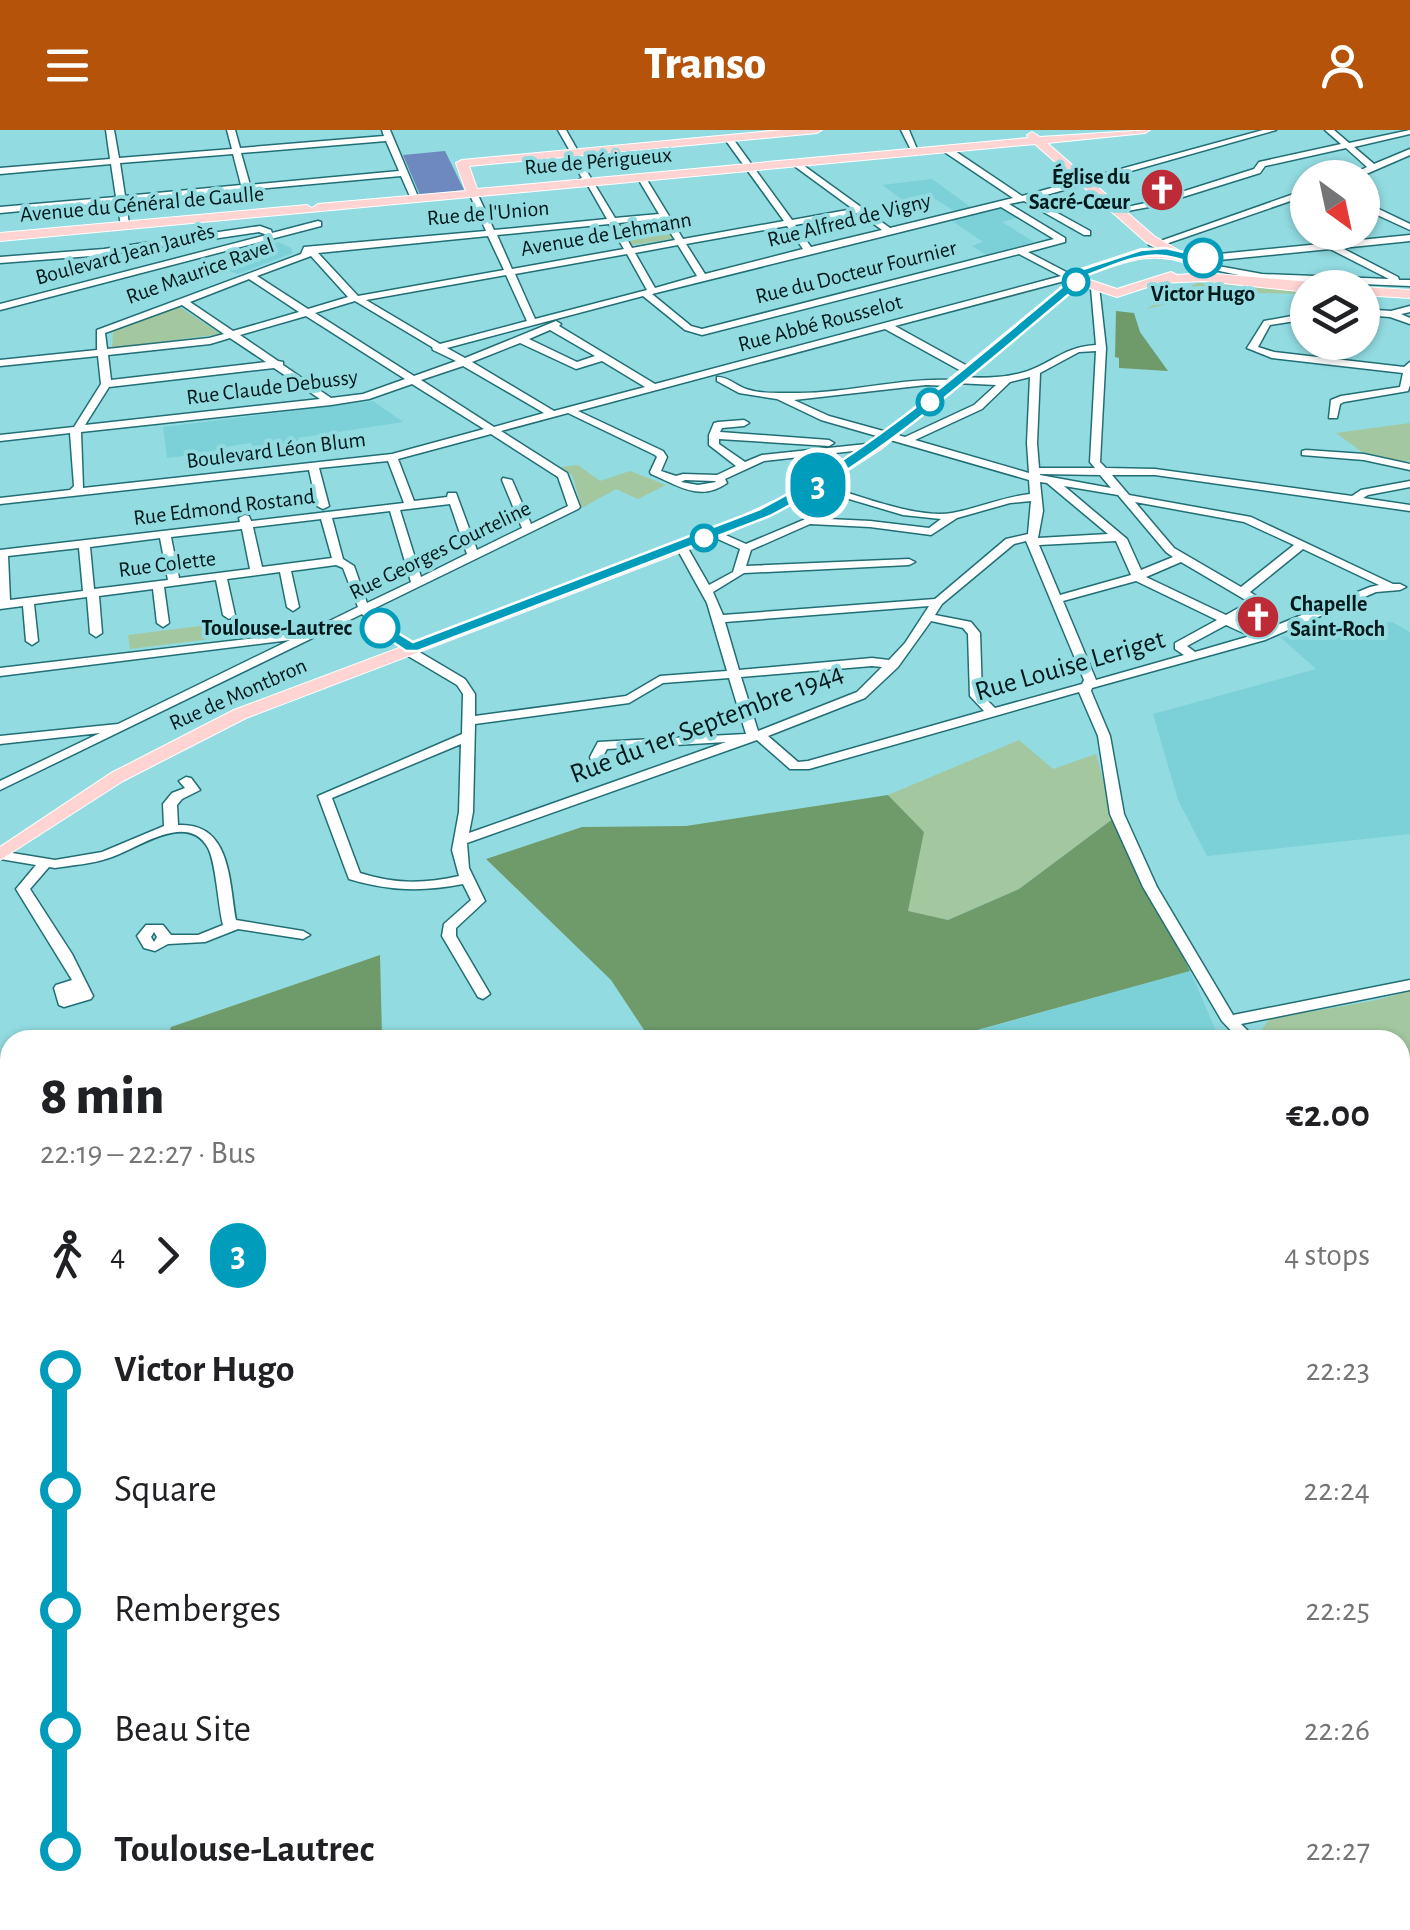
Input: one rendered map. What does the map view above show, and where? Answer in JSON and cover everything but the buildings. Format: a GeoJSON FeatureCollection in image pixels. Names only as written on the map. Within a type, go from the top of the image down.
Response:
{"type":"FeatureCollection","features":[{"type":"Feature","properties":{"kind":"main road"},"geometry":{"type":"LineString","coordinates":[[473,193],[462,163],[817,130]]}},
{"type":"Feature","properties":{"kind":"main road"},"geometry":{"type":"LineString","coordinates":[[1027,130],[1152,245],[1227,276],[1290,281]]}},
{"type":"Feature","properties":{"kind":"main road","name":"Rue de Périgueux"},"geometry":{"type":"LineString","coordinates":[[473,193],[1146,130]]}},
{"type":"Feature","properties":{"kind":"main road","name":"Avenue du Général de Gaulle"},"geometry":{"type":"LineString","coordinates":[[0,237],[288,211],[318,213],[473,193]]}},
{"type":"Feature","properties":{"kind":"main road"},"geometry":{"type":"LineString","coordinates":[[1152,245],[1097,268],[1083,283],[1124,293],[1193,264]]}},
{"type":"Feature","properties":{"kind":"main road"},"geometry":{"type":"LineString","coordinates":[[1162,280],[1204,277],[1290,286]]}},
{"type":"Feature","properties":{"kind":"main road","name":"Rue de Montbron"},"geometry":{"type":"LineString","coordinates":[[0,855],[74,804],[181,742],[259,706],[715,534],[816,486],[885,441],[967,370],[1083,283]]}},
{"type":"Feature","properties":{"kind":"main road"},"geometry":{"type":"LineString","coordinates":[[1380,289],[1408,287]]}},
{"type":"Feature","properties":{"kind":"street"},"geometry":{"type":"LineString","coordinates":[[110,130],[124,225]]}},
{"type":"Feature","properties":{"kind":"street"},"geometry":{"type":"LineString","coordinates":[[231,130],[246,188]]}},
{"type":"Feature","properties":{"kind":"street"},"geometry":{"type":"LineString","coordinates":[[0,172],[237,151],[398,130]]}},
{"type":"Feature","properties":{"kind":"street"},"geometry":{"type":"LineString","coordinates":[[562,130],[596,182],[649,292]]}},
{"type":"Feature","properties":{"kind":"street"},"geometry":{"type":"LineString","coordinates":[[905,130],[916,152]]}},
{"type":"Feature","properties":{"kind":"street","name":"Rue Alfred de Vigny"},"geometry":{"type":"LineString","coordinates":[[436,348],[1272,130]]}},
{"type":"Feature","properties":{"kind":"street"},"geometry":{"type":"LineString","coordinates":[[1329,130],[1364,160]]}},
{"type":"Feature","properties":{"kind":"street"},"geometry":{"type":"LineString","coordinates":[[1117,210],[1151,204],[1256,171],[1262,164],[1410,132]]}},
{"type":"Feature","properties":{"kind":"street"},"geometry":{"type":"LineString","coordinates":[[387,133],[414,199]]}},
{"type":"Feature","properties":{"kind":"street"},"geometry":{"type":"LineString","coordinates":[[728,138],[809,250]]}},
{"type":"Feature","properties":{"kind":"street"},"geometry":{"type":"LineString","coordinates":[[946,149],[1022,198],[1087,233]]}},
{"type":"Feature","properties":{"kind":"street"},"geometry":{"type":"LineString","coordinates":[[1380,165],[1410,152]]}},
{"type":"Feature","properties":{"kind":"street"},"geometry":{"type":"LineString","coordinates":[[568,184],[587,179],[575,153]]}},
{"type":"Feature","properties":{"kind":"street"},"geometry":{"type":"LineString","coordinates":[[796,163],[889,230]]}},
{"type":"Feature","properties":{"kind":"street"},"geometry":{"type":"LineString","coordinates":[[0,210],[404,173]]}},
{"type":"Feature","properties":{"kind":"street"},"geometry":{"type":"LineString","coordinates":[[641,177],[703,278]]}},
{"type":"Feature","properties":{"kind":"street"},"geometry":{"type":"LineString","coordinates":[[473,193],[531,326],[551,326],[572,314]]}},
{"type":"Feature","properties":{"kind":"street"},"geometry":{"type":"LineString","coordinates":[[1152,245],[1290,198]]}},
{"type":"Feature","properties":{"kind":"street","name":"Rue du Docteur Fournier"},"geometry":{"type":"LineString","coordinates":[[649,292],[678,322],[702,332],[1062,240],[1002,203]]}},
{"type":"Feature","properties":{"kind":"street","name":"Avenue de Lehmann"},"geometry":{"type":"LineString","coordinates":[[0,364],[210,341],[357,299],[858,211]]}},
{"type":"Feature","properties":{"kind":"street"},"geometry":{"type":"LineString","coordinates":[[318,213],[311,251],[357,299],[552,414]]}},
{"type":"Feature","properties":{"kind":"street","name":"Boulevard Jean Jaurès"},"geometry":{"type":"LineString","coordinates":[[0,307],[274,236],[318,213]]}},
{"type":"Feature","properties":{"kind":"street"},"geometry":{"type":"LineString","coordinates":[[1380,213],[1410,227]]}},
{"type":"Feature","properties":{"kind":"street","name":"Rue de l'Union"},"geometry":{"type":"LineString","coordinates":[[311,251],[664,216]]}},
{"type":"Feature","properties":{"kind":"street"},"geometry":{"type":"LineString","coordinates":[[0,260],[104,252],[262,230],[274,236]]}},
{"type":"Feature","properties":{"kind":"street"},"geometry":{"type":"LineString","coordinates":[[1380,241],[1410,238]]}},
{"type":"Feature","properties":{"kind":"street"},"geometry":{"type":"LineString","coordinates":[[1193,264],[1301,250]]}},
{"type":"Feature","properties":{"kind":"street"},"geometry":{"type":"LineString","coordinates":[[1339,250],[1408,287]]}},
{"type":"Feature","properties":{"kind":"street","name":"Rue Maurice Ravel"},"geometry":{"type":"LineString","coordinates":[[101,353],[103,330],[311,251]]}},
{"type":"Feature","properties":{"kind":"street"},"geometry":{"type":"LineString","coordinates":[[1020,251],[1083,283],[1099,307],[1101,348],[1095,462],[1098,469],[1127,495],[1146,524],[1180,558],[1258,602],[1179,646],[1194,656]]}},
{"type":"Feature","properties":{"kind":"street"},"geometry":{"type":"LineString","coordinates":[[248,275],[492,430]]}},
{"type":"Feature","properties":{"kind":"street","name":"Rue Abbé Rousselot"},"geometry":{"type":"LineString","coordinates":[[552,414],[887,326],[1083,283]]}},
{"type":"Feature","properties":{"kind":"street"},"geometry":{"type":"LineString","coordinates":[[1380,286],[1408,287]]}},
{"type":"Feature","properties":{"kind":"street"},"geometry":{"type":"LineString","coordinates":[[1099,307],[1124,293]]}},
{"type":"Feature","properties":{"kind":"street"},"geometry":{"type":"LineString","coordinates":[[181,300],[331,402]]}},
{"type":"Feature","properties":{"kind":"street"},"geometry":{"type":"LineString","coordinates":[[1391,314],[1410,309]]}},
{"type":"Feature","properties":{"kind":"street"},"geometry":{"type":"LineString","coordinates":[[1380,313],[1410,321]]}},
{"type":"Feature","properties":{"kind":"street"},"geometry":{"type":"LineString","coordinates":[[1290,319],[1267,323],[1252,346],[1256,350],[1290,354]]}},
{"type":"Feature","properties":{"kind":"street","name":"Rue Claude Debussy"},"geometry":{"type":"LineString","coordinates":[[0,438],[365,397],[521,339],[531,326]]}},
{"type":"Feature","properties":{"kind":"street"},"geometry":{"type":"LineString","coordinates":[[551,326],[654,388]]}},
{"type":"Feature","properties":{"kind":"street"},"geometry":{"type":"LineString","coordinates":[[887,326],[967,370]]}},
{"type":"Feature","properties":{"kind":"street"},"geometry":{"type":"LineString","coordinates":[[1085,347],[1098,334]]}},
{"type":"Feature","properties":{"kind":"street"},"geometry":{"type":"LineString","coordinates":[[521,339],[576,366],[603,357]]}},
{"type":"Feature","properties":{"kind":"street"},"geometry":{"type":"LineString","coordinates":[[721,380],[738,390],[778,396],[1006,381],[1034,372],[1062,354],[1085,347],[1101,348]]}},
{"type":"Feature","properties":{"kind":"street"},"geometry":{"type":"LineString","coordinates":[[75,490],[80,486],[75,430],[106,384],[101,353]]}},
{"type":"Feature","properties":{"kind":"street"},"geometry":{"type":"LineString","coordinates":[[1333,416],[1335,402],[1341,399],[1402,391],[1410,369],[1337,360]]}},
{"type":"Feature","properties":{"kind":"street"},"geometry":{"type":"LineString","coordinates":[[106,384],[279,364]]}},
{"type":"Feature","properties":{"kind":"street"},"geometry":{"type":"LineString","coordinates":[[1034,372],[1041,477],[1032,539],[1090,680],[1086,691],[1104,736],[1117,814],[1150,887],[1228,1021],[1238,1030]]}},
{"type":"Feature","properties":{"kind":"street"},"geometry":{"type":"LineString","coordinates":[[569,410],[659,453],[662,458],[656,473],[674,480],[719,478],[749,463],[885,441],[984,403],[1006,381]]}},
{"type":"Feature","properties":{"kind":"street"},"geometry":{"type":"LineString","coordinates":[[836,394],[854,427]]}},
{"type":"Feature","properties":{"kind":"street"},"geometry":{"type":"LineString","coordinates":[[778,396],[885,441]]}},
{"type":"Feature","properties":{"kind":"street","name":"Boulevard Léon Blum"},"geometry":{"type":"LineString","coordinates":[[0,501],[392,457],[552,414]]}},
{"type":"Feature","properties":{"kind":"street"},"geometry":{"type":"LineString","coordinates":[[744,422],[718,425],[714,445],[749,463]]}},
{"type":"Feature","properties":{"kind":"street","name":"Rue Georges Courteline"},"geometry":{"type":"LineString","coordinates":[[0,786],[574,507],[566,477],[492,430]]}},
{"type":"Feature","properties":{"kind":"street"},"geometry":{"type":"LineString","coordinates":[[714,435],[885,441],[1241,517],[1302,545],[1367,585]]}},
{"type":"Feature","properties":{"kind":"street"},"geometry":{"type":"LineString","coordinates":[[1306,454],[1364,456],[1410,467]]}},
{"type":"Feature","properties":{"kind":"street"},"geometry":{"type":"LineString","coordinates":[[324,511],[409,501],[392,457]]}},
{"type":"Feature","properties":{"kind":"street"},"geometry":{"type":"LineString","coordinates":[[313,466],[338,562],[348,566],[371,623],[414,647],[461,682],[469,694],[466,812],[460,841],[467,879],[478,901],[449,927],[449,936],[483,994]]}},
{"type":"Feature","properties":{"kind":"street"},"geometry":{"type":"LineString","coordinates":[[1041,477],[1098,469],[1202,478],[1410,508]]}},
{"type":"Feature","properties":{"kind":"street"},"geometry":{"type":"LineString","coordinates":[[1041,477],[1119,537],[1130,550],[1138,576],[1261,637]]}},
{"type":"Feature","properties":{"kind":"street"},"geometry":{"type":"LineString","coordinates":[[507,480],[528,530]]}},
{"type":"Feature","properties":{"kind":"street"},"geometry":{"type":"LineString","coordinates":[[1356,498],[1365,492],[1410,484]]}},
{"type":"Feature","properties":{"kind":"street"},"geometry":{"type":"LineString","coordinates":[[816,486],[903,512],[950,516],[1037,497]]}},
{"type":"Feature","properties":{"kind":"street"},"geometry":{"type":"LineString","coordinates":[[828,521],[866,499]]}},
{"type":"Feature","properties":{"kind":"street","name":"Rue Edmond Rostand"},"geometry":{"type":"LineString","coordinates":[[1,554],[324,511],[454,500],[474,557]]}},
{"type":"Feature","properties":{"kind":"street"},"geometry":{"type":"LineString","coordinates":[[394,507],[417,584]]}},
{"type":"Feature","properties":{"kind":"street"},"geometry":{"type":"LineString","coordinates":[[707,590],[738,574],[746,548],[794,525],[828,521],[931,532],[950,516]]}},
{"type":"Feature","properties":{"kind":"street"},"geometry":{"type":"LineString","coordinates":[[246,524],[257,573]]}},
{"type":"Feature","properties":{"kind":"street"},"geometry":{"type":"LineString","coordinates":[[166,534],[174,584]]}},
{"type":"Feature","properties":{"kind":"street"},"geometry":{"type":"LineString","coordinates":[[715,534],[746,548]]}},
{"type":"Feature","properties":{"kind":"street"},"geometry":{"type":"LineString","coordinates":[[1032,539],[1119,537]]}},
{"type":"Feature","properties":{"kind":"street","name":"Rue du 1er Septembre 1944"},"geometry":{"type":"LineString","coordinates":[[460,841],[860,695],[894,664],[938,602],[1010,542],[1032,539]]}},
{"type":"Feature","properties":{"kind":"street"},"geometry":{"type":"LineString","coordinates":[[84,544],[96,633]]}},
{"type":"Feature","properties":{"kind":"street"},"geometry":{"type":"LineString","coordinates":[[1240,593],[1259,584],[1286,554],[1302,545]]}},
{"type":"Feature","properties":{"kind":"street"},"geometry":{"type":"LineString","coordinates":[[596,757],[603,745],[616,742],[685,743],[756,736],[732,675],[707,590],[682,546]]}},
{"type":"Feature","properties":{"kind":"street"},"geometry":{"type":"LineString","coordinates":[[1,554],[2,605]]}},
{"type":"Feature","properties":{"kind":"street"},"geometry":{"type":"LineString","coordinates":[[1057,599],[1138,576],[1180,558]]}},
{"type":"Feature","properties":{"kind":"street","name":"Rue Colette"},"geometry":{"type":"LineString","coordinates":[[2,605],[338,562]]}},
{"type":"Feature","properties":{"kind":"street"},"geometry":{"type":"LineString","coordinates":[[739,570],[909,562]]}},
{"type":"Feature","properties":{"kind":"street"},"geometry":{"type":"LineString","coordinates":[[285,570],[294,606]]}},
{"type":"Feature","properties":{"kind":"street"},"geometry":{"type":"LineString","coordinates":[[221,578],[229,616]]}},
{"type":"Feature","properties":{"kind":"street","name":"Rue Louise Leriget"},"geometry":{"type":"LineString","coordinates":[[756,736],[795,766],[809,765],[1261,637],[1342,604],[1367,585],[1405,587]]}},
{"type":"Feature","properties":{"kind":"street"},"geometry":{"type":"LineString","coordinates":[[158,586],[163,623]]}},
{"type":"Feature","properties":{"kind":"street"},"geometry":{"type":"LineString","coordinates":[[28,601],[32,641]]}},
{"type":"Feature","properties":{"kind":"street"},"geometry":{"type":"LineString","coordinates":[[717,619],[938,602]]}},
{"type":"Feature","properties":{"kind":"street"},"geometry":{"type":"LineString","coordinates":[[928,617],[967,624],[974,632],[976,696],[994,714]]}},
{"type":"Feature","properties":{"kind":"street"},"geometry":{"type":"LineString","coordinates":[[0,672],[296,634],[308,637]]}},
{"type":"Feature","properties":{"kind":"street"},"geometry":{"type":"LineString","coordinates":[[467,879],[413,890],[386,887],[354,876],[325,796],[469,728],[629,699],[660,680],[872,662],[894,664]]}},
{"type":"Feature","properties":{"kind":"street"},"geometry":{"type":"LineString","coordinates":[[0,740],[104,726],[118,728]]}},
{"type":"Feature","properties":{"kind":"street"},"geometry":{"type":"LineString","coordinates":[[171,828],[170,804],[177,796],[193,790],[186,781]]}},
{"type":"Feature","properties":{"kind":"street"},"geometry":{"type":"LineString","coordinates":[[0,855],[40,864],[106,855],[171,828],[203,834],[216,848],[228,923],[232,926]]}},
{"type":"Feature","properties":{"kind":"street"},"geometry":{"type":"LineString","coordinates":[[27,837],[40,864]]}},
{"type":"Feature","properties":{"kind":"street"},"geometry":{"type":"LineString","coordinates":[[40,864],[23,890],[80,983]]}},
{"type":"Feature","properties":{"kind":"street"},"geometry":{"type":"LineString","coordinates":[[164,940],[200,939],[232,926],[303,935]]}},
{"type":"Feature","properties":{"kind":"street"},"geometry":{"type":"LineString","coordinates":[[1228,1021],[1410,984]]}},
{"type":"Feature","properties":{"kind":"street"},"geometry":{"type":"LineString","coordinates":[[1226,1030],[1228,1021]]}},
{"type":"Feature","properties":{"kind":"shaded area"},"geometry":{"type":"Polygon","coordinates":[[[445,151],[464,190],[420,195],[403,155],[445,151]]]}},
{"type":"Feature","properties":{"kind":"shaded area"},"geometry":{"type":"Polygon","coordinates":[[[932,179],[972,208],[956,212],[932,197],[904,201],[882,185],[932,179]]]}},
{"type":"Feature","properties":{"kind":"shaded area"},"geometry":{"type":"Polygon","coordinates":[[[1001,206],[1019,217],[1002,222],[1034,242],[988,256],[972,246],[983,242],[948,218],[1001,206]]]}},
{"type":"Feature","properties":{"kind":"shaded area"},"geometry":{"type":"Polygon","coordinates":[[[278,242],[293,253],[238,274],[212,266],[211,262],[278,242]]]}},
{"type":"Feature","properties":{"kind":"shaded area"},"geometry":{"type":"Polygon","coordinates":[[[373,401],[403,422],[298,438],[299,443],[253,448],[251,443],[226,447],[226,451],[167,458],[163,427],[373,401]]]}},
{"type":"Feature","properties":{"kind":"shaded area"},"geometry":{"type":"Polygon","coordinates":[[[1392,622],[1410,632],[1410,834],[1207,856],[1178,800],[1153,714],[1316,669],[1280,637],[1392,622]]]}},
{"type":"Feature","properties":{"kind":"shaded area"},"geometry":{"type":"Polygon","coordinates":[[[1190,971],[1216,1030],[980,1030],[1190,971]]]}},
{"type":"Feature","properties":{"kind":"green space"},"geometry":{"type":"Polygon","coordinates":[[[664,219],[676,238],[634,245],[628,244],[617,224],[664,219]]]}},
{"type":"Feature","properties":{"kind":"green space"},"geometry":{"type":"Polygon","coordinates":[[[1197,283],[1290,290],[1290,294],[1253,293],[1237,304],[1227,300],[1230,297],[1210,294],[1146,309],[1197,283]]]}},
{"type":"Feature","properties":{"kind":"green space"},"geometry":{"type":"Polygon","coordinates":[[[178,306],[221,334],[112,348],[113,330],[178,306]]]}},
{"type":"Feature","properties":{"kind":"green space"},"geometry":{"type":"Polygon","coordinates":[[[1116,311],[1134,313],[1140,332],[1168,371],[1119,368],[1119,358],[1115,357],[1116,311]]]}},
{"type":"Feature","properties":{"kind":"green space"},"geometry":{"type":"Polygon","coordinates":[[[1410,423],[1410,460],[1404,462],[1362,452],[1336,433],[1410,423]]]}},
{"type":"Feature","properties":{"kind":"green space"},"geometry":{"type":"Polygon","coordinates":[[[578,465],[600,481],[630,471],[666,485],[638,499],[616,489],[582,508],[572,475],[561,467],[578,465]]]}},
{"type":"Feature","properties":{"kind":"green space"},"geometry":{"type":"Polygon","coordinates":[[[240,621],[242,635],[130,649],[128,635],[240,621]]]}},
{"type":"Feature","properties":{"kind":"green space"},"geometry":{"type":"Polygon","coordinates":[[[1019,740],[1053,769],[1096,754],[1114,818],[1019,889],[948,920],[907,912],[924,832],[888,795],[1019,740]]]}},
{"type":"Feature","properties":{"kind":"green space"},"geometry":{"type":"Polygon","coordinates":[[[888,795],[924,832],[908,911],[948,920],[1019,889],[1114,818],[1190,971],[977,1030],[644,1030],[611,980],[486,859],[582,827],[686,826],[888,795]]]}},
{"type":"Feature","properties":{"kind":"green space"},"geometry":{"type":"Polygon","coordinates":[[[380,955],[382,1030],[170,1030],[380,955]]]}},
{"type":"Feature","properties":{"kind":"green space"},"geometry":{"type":"Polygon","coordinates":[[[1410,991],[1410,1030],[1262,1030],[1269,1019],[1410,991]]]}},
{"type":"Feature","properties":{"kind":"bus line","name":"3"},"geometry":{"type":"LineString","coordinates":[[380,628],[412,648],[765,512],[843,470],[894,433],[1076,282],[1069,278],[1146,252],[1166,252],[1190,260],[1203,258]]}},
{"type":"Feature","properties":{"kind":"place","name":"Église du Sacré-Cœur"},"geometry":{"type":"Point","coordinates":[1162,190]}},
{"type":"Feature","properties":{"kind":"place","name":"Victor Hugo"},"geometry":{"type":"Point","coordinates":[1203,258]}},
{"type":"Feature","properties":{"kind":"place","name":"Chapelle Saint-Roch"},"geometry":{"type":"Point","coordinates":[1258,617]}},
{"type":"Feature","properties":{"kind":"place","name":"Toulouse-Lautrec"},"geometry":{"type":"Point","coordinates":[380,628]}}]}
